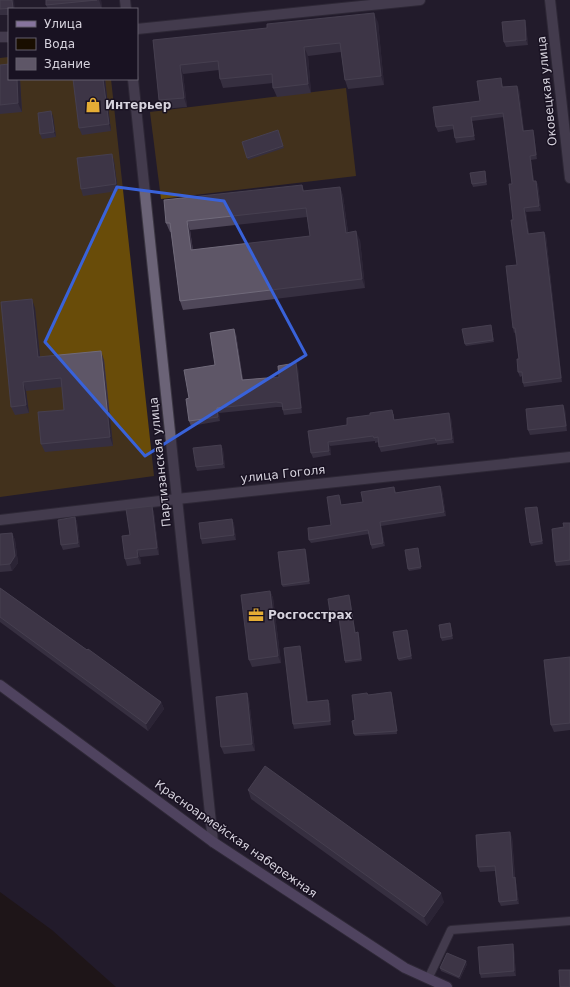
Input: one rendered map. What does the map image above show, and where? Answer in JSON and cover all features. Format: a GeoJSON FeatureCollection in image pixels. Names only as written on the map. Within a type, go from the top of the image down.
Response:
{"type":"FeatureCollection","features":[{"type":"Feature","properties":{"kind":"street"},"geometry":{"type":"LineString","coordinates":[[138,29],[420,0]]}},
{"type":"Feature","properties":{"kind":"street","name":"Оковецкая улица"},"geometry":{"type":"LineString","coordinates":[[550,0],[570,178]]}},
{"type":"Feature","properties":{"kind":"street","name":"Партизанская улица"},"geometry":{"type":"LineString","coordinates":[[133,80],[213,842]]}},
{"type":"Feature","properties":{"kind":"street","name":"улица Гоголя"},"geometry":{"type":"LineString","coordinates":[[0,520],[177,499],[570,457]]}},
{"type":"Feature","properties":{"kind":"street","name":"Красноармейская набережная"},"geometry":{"type":"LineString","coordinates":[[0,685],[213,842],[404,968],[447,987]]}},
{"type":"Feature","properties":{"kind":"lane"},"geometry":{"type":"LineString","coordinates":[[428,978],[451,930],[570,921]]}},
{"type":"Feature","properties":{"kind":"highlighted area"},"geometry":{"type":"Polygon","coordinates":[[[117,187],[224,201],[306,355],[145,456],[45,342],[117,187]]]}},
{"type":"Feature","properties":{"kind":"shaded area"},"geometry":{"type":"Polygon","coordinates":[[[8,57],[8,80],[111,80],[154,476],[0,497],[0,58],[8,57]]]}},
{"type":"Feature","properties":{"kind":"shaded area"},"geometry":{"type":"Polygon","coordinates":[[[346,88],[356,176],[161,199],[150,112],[346,88]]]}},
{"type":"Feature","properties":{"kind":"water"},"geometry":{"type":"Polygon","coordinates":[[[0,892],[52,930],[116,987],[0,987],[0,892]]]}},
{"type":"Feature","properties":{"kind":"building"},"geometry":{"type":"Polygon","coordinates":[[[0,0],[12,0],[13,8],[0,9],[0,0]]]}},
{"type":"Feature","properties":{"kind":"building"},"geometry":{"type":"Polygon","coordinates":[[[46,0],[97,0],[46,5],[46,0]]]}},
{"type":"Feature","properties":{"kind":"building"},"geometry":{"type":"Polygon","coordinates":[[[374,13],[381,76],[345,80],[340,43],[304,47],[308,84],[273,88],[272,74],[220,79],[218,61],[180,65],[184,98],[159,100],[153,40],[267,28],[267,24],[374,13]]]}},
{"type":"Feature","properties":{"kind":"building"},"geometry":{"type":"Polygon","coordinates":[[[525,20],[526,40],[504,42],[502,22],[525,20]]]}},
{"type":"Feature","properties":{"kind":"building"},"geometry":{"type":"Polygon","coordinates":[[[8,64],[8,80],[17,80],[18,103],[0,105],[0,65],[8,64]]]}},
{"type":"Feature","properties":{"kind":"building"},"geometry":{"type":"Polygon","coordinates":[[[501,78],[502,87],[517,86],[523,131],[533,130],[536,155],[530,156],[533,181],[536,181],[539,206],[524,208],[528,234],[544,232],[561,378],[523,383],[522,372],[518,372],[517,359],[519,359],[515,328],[513,328],[506,266],[517,265],[511,220],[513,220],[509,184],[512,184],[503,113],[471,117],[474,136],[455,138],[453,125],[436,127],[433,107],[480,101],[477,81],[501,78]]]}},
{"type":"Feature","properties":{"kind":"building","name":"Интерьер"},"geometry":{"type":"Polygon","coordinates":[[[73,80],[103,80],[109,124],[79,128],[73,80]]]}},
{"type":"Feature","properties":{"kind":"building"},"geometry":{"type":"Polygon","coordinates":[[[51,111],[54,132],[40,134],[38,113],[51,111]]]}},
{"type":"Feature","properties":{"kind":"building"},"geometry":{"type":"Polygon","coordinates":[[[278,130],[283,146],[247,158],[242,142],[278,130]]]}},
{"type":"Feature","properties":{"kind":"building"},"geometry":{"type":"Polygon","coordinates":[[[112,154],[116,184],[81,189],[77,158],[112,154]]]}},
{"type":"Feature","properties":{"kind":"building"},"geometry":{"type":"Polygon","coordinates":[[[485,171],[486,182],[472,184],[470,173],[485,171]]]}},
{"type":"Feature","properties":{"kind":"building"},"geometry":{"type":"Polygon","coordinates":[[[302,185],[303,191],[340,187],[346,233],[356,231],[362,279],[180,301],[170,223],[166,223],[164,200],[302,185]],[[306,208],[187,221],[191,250],[310,236],[306,208]]]}},
{"type":"Feature","properties":{"kind":"building"},"geometry":{"type":"Polygon","coordinates":[[[32,299],[38,357],[101,351],[110,437],[41,444],[38,412],[64,410],[61,378],[23,382],[26,405],[11,407],[1,302],[32,299]]]}},
{"type":"Feature","properties":{"kind":"building"},"geometry":{"type":"Polygon","coordinates":[[[491,325],[493,340],[465,344],[462,329],[491,325]]]}},
{"type":"Feature","properties":{"kind":"building"},"geometry":{"type":"Polygon","coordinates":[[[234,329],[242,380],[279,377],[278,366],[296,363],[301,408],[283,410],[282,403],[276,402],[217,408],[218,417],[189,421],[186,399],[189,398],[184,370],[215,365],[210,333],[234,329]]]}},
{"type":"Feature","properties":{"kind":"building"},"geometry":{"type":"Polygon","coordinates":[[[563,405],[566,426],[528,430],[526,409],[563,405]]]}},
{"type":"Feature","properties":{"kind":"building"},"geometry":{"type":"Polygon","coordinates":[[[392,410],[394,420],[449,413],[452,439],[436,441],[435,438],[379,447],[378,437],[374,438],[373,436],[328,442],[329,451],[311,453],[308,431],[347,425],[347,418],[392,410]]]}},
{"type":"Feature","properties":{"kind":"building"},"geometry":{"type":"Polygon","coordinates":[[[221,445],[223,464],[196,467],[193,448],[221,445]]]}},
{"type":"Feature","properties":{"kind":"building"},"geometry":{"type":"Polygon","coordinates":[[[440,486],[444,512],[380,522],[383,543],[371,545],[368,530],[309,540],[308,528],[331,525],[327,497],[339,495],[341,505],[363,502],[361,492],[394,487],[395,493],[440,486]]]}},
{"type":"Feature","properties":{"kind":"building"},"geometry":{"type":"Polygon","coordinates":[[[152,506],[157,548],[137,550],[138,557],[125,559],[122,536],[130,535],[126,509],[152,506]]]}},
{"type":"Feature","properties":{"kind":"building"},"geometry":{"type":"Polygon","coordinates":[[[537,507],[542,541],[530,543],[525,508],[537,507]]]}},
{"type":"Feature","properties":{"kind":"building"},"geometry":{"type":"Polygon","coordinates":[[[75,517],[78,543],[61,545],[58,520],[75,517]]]}},
{"type":"Feature","properties":{"kind":"building"},"geometry":{"type":"Polygon","coordinates":[[[232,519],[234,535],[201,539],[199,523],[232,519]]]}},
{"type":"Feature","properties":{"kind":"building"},"geometry":{"type":"Polygon","coordinates":[[[563,523],[570,523],[570,560],[555,562],[552,529],[564,527],[563,523]]]}},
{"type":"Feature","properties":{"kind":"building"},"geometry":{"type":"Polygon","coordinates":[[[12,533],[15,556],[10,564],[0,565],[0,534],[12,533]]]}},
{"type":"Feature","properties":{"kind":"building"},"geometry":{"type":"Polygon","coordinates":[[[418,548],[421,567],[408,569],[405,550],[418,548]]]}},
{"type":"Feature","properties":{"kind":"building"},"geometry":{"type":"Polygon","coordinates":[[[305,549],[309,581],[282,585],[278,552],[305,549]]]}},
{"type":"Feature","properties":{"kind":"building"},"geometry":{"type":"Polygon","coordinates":[[[0,588],[161,702],[146,724],[0,617],[0,588]]]}},
{"type":"Feature","properties":{"kind":"building"},"geometry":{"type":"Polygon","coordinates":[[[270,591],[278,656],[249,660],[241,595],[270,591]]]}},
{"type":"Feature","properties":{"kind":"building"},"geometry":{"type":"Polygon","coordinates":[[[349,595],[355,633],[358,632],[361,659],[345,661],[339,618],[331,619],[328,599],[349,595]]]}},
{"type":"Feature","properties":{"kind":"building"},"geometry":{"type":"Polygon","coordinates":[[[450,623],[452,636],[441,638],[439,625],[450,623]]]}},
{"type":"Feature","properties":{"kind":"building"},"geometry":{"type":"Polygon","coordinates":[[[407,630],[411,656],[398,659],[393,632],[407,630]]]}},
{"type":"Feature","properties":{"kind":"building"},"geometry":{"type":"Polygon","coordinates":[[[300,646],[307,702],[328,700],[330,721],[293,724],[284,648],[300,646]]]}},
{"type":"Feature","properties":{"kind":"building"},"geometry":{"type":"Polygon","coordinates":[[[570,657],[570,723],[551,725],[544,660],[570,657]]]}},
{"type":"Feature","properties":{"kind":"building"},"geometry":{"type":"Polygon","coordinates":[[[391,692],[397,731],[354,734],[352,721],[355,720],[352,695],[367,693],[368,695],[391,692]]]}},
{"type":"Feature","properties":{"kind":"building"},"geometry":{"type":"Polygon","coordinates":[[[247,693],[252,744],[221,747],[216,697],[247,693]]]}},
{"type":"Feature","properties":{"kind":"building"},"geometry":{"type":"Polygon","coordinates":[[[265,766],[441,893],[424,917],[248,790],[265,766]]]}},
{"type":"Feature","properties":{"kind":"building"},"geometry":{"type":"Polygon","coordinates":[[[510,832],[513,878],[515,877],[517,900],[499,902],[495,866],[478,867],[476,835],[510,832]]]}},
{"type":"Feature","properties":{"kind":"building"},"geometry":{"type":"Polygon","coordinates":[[[513,944],[514,971],[480,974],[478,947],[513,944]]]}},
{"type":"Feature","properties":{"kind":"building"},"geometry":{"type":"Polygon","coordinates":[[[447,953],[466,961],[459,977],[440,968],[447,953]]]}},
{"type":"Feature","properties":{"kind":"building"},"geometry":{"type":"Polygon","coordinates":[[[559,970],[570,970],[570,987],[560,987],[559,970]]]}},
{"type":"Feature","properties":{"kind":"place","name":"Интерьер"},"geometry":{"type":"Point","coordinates":[93,105]}},
{"type":"Feature","properties":{"kind":"place","name":"Росгосстрах"},"geometry":{"type":"Point","coordinates":[256,615]}}]}
